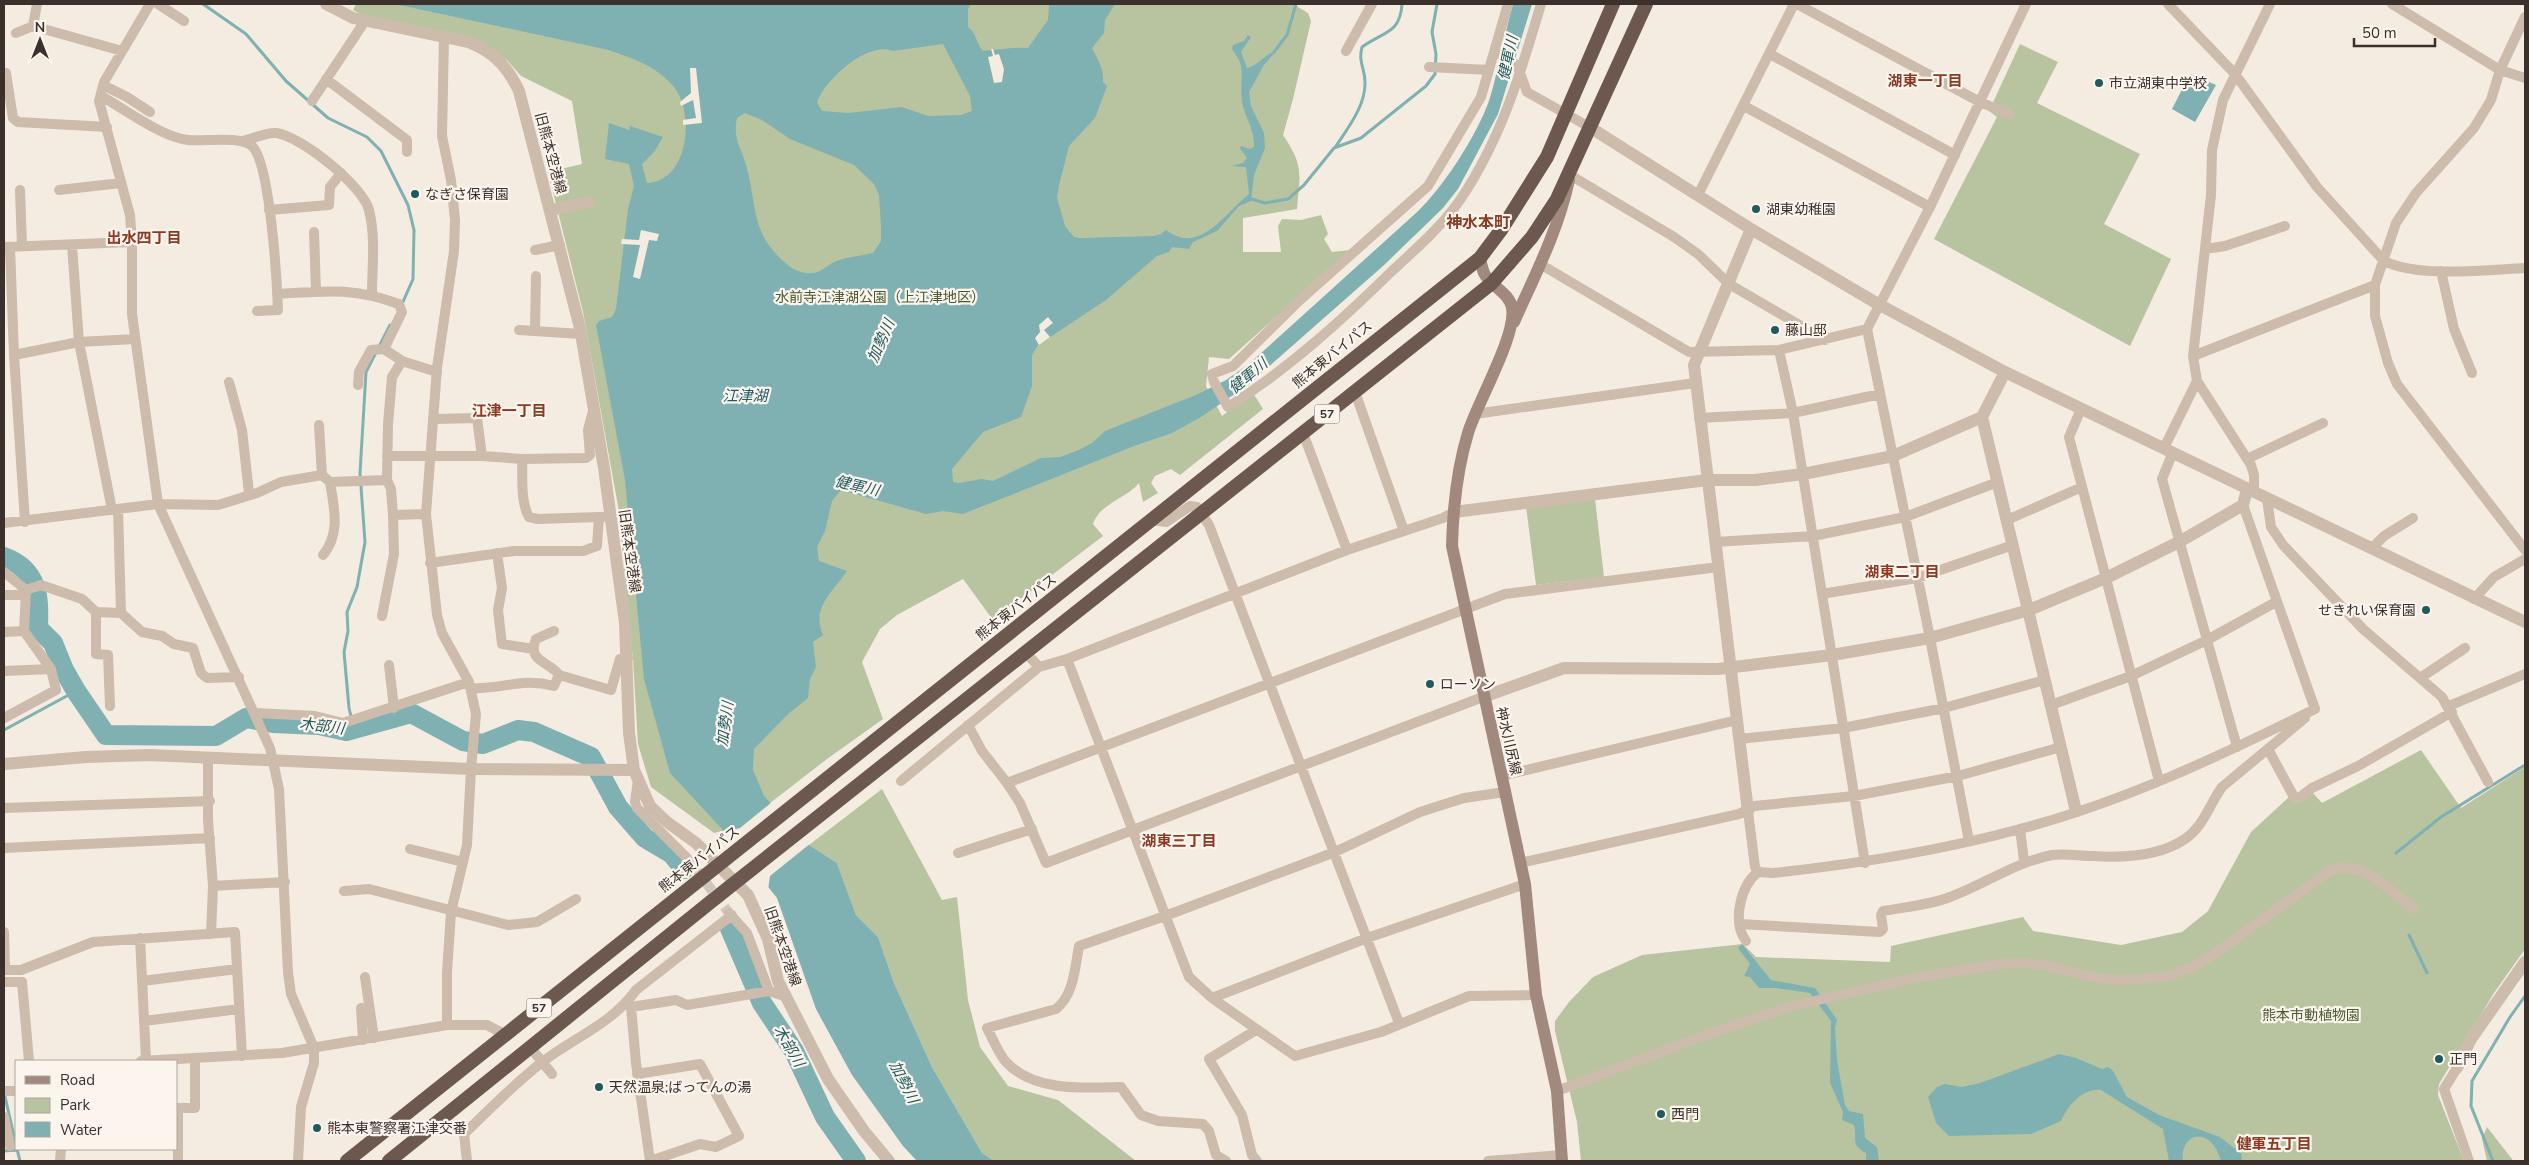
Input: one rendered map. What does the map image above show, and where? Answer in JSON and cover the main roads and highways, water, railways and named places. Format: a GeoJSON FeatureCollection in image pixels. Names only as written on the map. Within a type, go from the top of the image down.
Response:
{"type":"FeatureCollection","features":[{"type":"Feature","properties":{"kind":"highway","name":"熊本東バイパス"},"geometry":{"type":"LineString","coordinates":[[347,1161],[1480,258],[1506,222],[1547,158],[1613,4]]}},
{"type":"Feature","properties":{"kind":"highway","name":"57"},"geometry":{"type":"LineString","coordinates":[[388,1161],[1492,283],[1532,237],[1572,172],[1646,4]]}},
{"type":"Feature","properties":{"kind":"main road"},"geometry":{"type":"LineString","coordinates":[[1508,336],[1563,210],[1572,172]]}},
{"type":"Feature","properties":{"kind":"main road","name":"神水川尻線"},"geometry":{"type":"LineString","coordinates":[[1480,258],[1484,273],[1509,300],[1512,308],[1508,336],[1475,414],[1463,451],[1454,512],[1452,546],[1483,697],[1525,884],[1536,995],[1556,1092],[1562,1158]]}},
{"type":"Feature","properties":{"kind":"water","name":"江津湖"},"geometry":{"type":"Polygon","coordinates":[[[395,4],[971,4],[968,9],[968,27],[973,32],[983,51],[1028,48],[1048,20],[1049,5],[1046,4],[1115,4],[1105,20],[1104,33],[1092,48],[1102,69],[1103,82],[1107,86],[1095,118],[1069,146],[1057,198],[1065,226],[1074,237],[1080,238],[1154,236],[1166,230],[1178,237],[1190,238],[1201,235],[1221,221],[1249,194],[1246,167],[1231,166],[1243,163],[1247,158],[1240,148],[1241,146],[1250,149],[1254,147],[1253,135],[1242,102],[1241,66],[1232,49],[1233,45],[1244,41],[1248,35],[1251,37],[1241,52],[1247,68],[1255,65],[1277,50],[1264,65],[1249,92],[1251,106],[1264,133],[1265,148],[1254,175],[1251,201],[1239,206],[1217,231],[1193,242],[1189,249],[1172,247],[1169,252],[1157,256],[1106,300],[1038,345],[1032,355],[1032,386],[1021,417],[983,432],[952,469],[953,482],[959,483],[982,479],[993,481],[1041,458],[1060,457],[1079,450],[1092,443],[1105,431],[1196,395],[1226,380],[1249,364],[1416,213],[1437,190],[1468,145],[1484,115],[1493,89],[1513,4],[1532,4],[1498,114],[1458,189],[1443,208],[1383,266],[1248,385],[1201,417],[1172,433],[1134,446],[963,514],[943,511],[926,514],[841,490],[832,501],[825,531],[817,547],[819,561],[847,571],[821,609],[820,625],[823,635],[813,642],[816,667],[810,679],[808,698],[788,714],[754,749],[753,770],[764,796],[809,845],[837,863],[856,915],[878,937],[894,983],[932,1067],[982,1153],[994,1161],[917,1161],[903,1146],[852,1075],[816,1009],[777,898],[721,828],[670,773],[644,679],[625,480],[596,325],[599,321],[612,317],[616,309],[628,209],[634,186],[629,164],[605,159],[609,123],[629,130],[630,126],[663,137],[654,152],[642,164],[647,183],[661,179],[672,171],[680,159],[686,128],[685,113],[681,99],[674,87],[659,73],[632,59],[604,49],[395,4]],[[943,44],[893,51],[883,49],[860,57],[838,73],[817,102],[822,111],[848,113],[902,107],[928,116],[961,115],[972,111],[970,96],[943,44]],[[745,113],[737,118],[737,139],[747,169],[760,228],[765,239],[782,260],[793,269],[811,273],[818,272],[841,259],[873,253],[881,241],[879,195],[874,184],[854,165],[790,139],[762,120],[745,113]]]}},
{"type":"Feature","properties":{"kind":"water"},"geometry":{"type":"Polygon","coordinates":[[[2190,74],[2216,85],[2195,122],[2172,109],[2190,74]]]}},
{"type":"Feature","properties":{"kind":"water"},"geometry":{"type":"Polygon","coordinates":[[[1742,944],[1771,980],[1815,988],[1837,1020],[1835,1028],[1837,1060],[1845,1105],[1849,1111],[1863,1114],[1865,1138],[1877,1147],[1879,1161],[1866,1160],[1866,1153],[1856,1144],[1854,1125],[1842,1120],[1843,1112],[1830,1083],[1831,1021],[1810,993],[1777,988],[1759,988],[1750,977],[1744,976],[1750,964],[1738,948],[1742,944]]]}},
{"type":"Feature","properties":{"kind":"water"},"geometry":{"type":"Polygon","coordinates":[[[2059,1054],[2076,1058],[2102,1069],[2108,1067],[2113,1071],[2127,1097],[2159,1115],[2220,1137],[2241,1151],[2242,1161],[2221,1161],[2210,1141],[2204,1137],[2197,1137],[2191,1139],[2186,1144],[2183,1151],[2183,1161],[2169,1161],[2163,1129],[2101,1090],[2094,1090],[2082,1095],[2076,1099],[2061,1121],[2031,1134],[1949,1136],[1936,1123],[1928,1097],[1937,1087],[1945,1084],[1962,1087],[1980,1083],[2059,1054]]]}},
{"type":"Feature","properties":{"kind":"waterway"},"geometry":{"type":"LineString","coordinates":[[203,4],[246,34],[286,81],[328,118],[367,137],[381,151],[408,205],[414,230],[413,279],[402,304]]}},
{"type":"Feature","properties":{"kind":"waterway"},"geometry":{"type":"LineString","coordinates":[[1274,52],[1287,35],[1296,4]]}},
{"type":"Feature","properties":{"kind":"waterway"},"geometry":{"type":"LineString","coordinates":[[1336,146],[1351,124],[1363,99],[1365,77],[1361,61],[1362,47],[1394,27],[1401,14],[1402,4]]}},
{"type":"Feature","properties":{"kind":"waterway"},"geometry":{"type":"LineString","coordinates":[[1248,198],[1265,203],[1288,199],[1304,185],[1334,148],[1361,138],[1426,86],[1435,74],[1436,54],[1432,32],[1437,4]]}},
{"type":"Feature","properties":{"kind":"waterway"},"geometry":{"type":"LineString","coordinates":[[354,729],[349,708],[344,652],[348,631],[347,612],[357,587],[365,542],[360,473],[366,372],[390,325]]}},
{"type":"Feature","properties":{"kind":"waterway","name":"木部川"},"geometry":{"type":"LineString","coordinates":[[4,557],[24,569],[30,577],[37,595],[38,628],[53,643],[64,670],[76,691],[106,735],[216,736],[246,718],[273,723],[319,725],[346,731],[411,713],[463,741],[483,744],[518,730],[534,732],[591,757],[618,807],[645,838],[672,854],[684,869]]}},
{"type":"Feature","properties":{"kind":"waterway"},"geometry":{"type":"LineString","coordinates":[[4,730],[76,691]]}},
{"type":"Feature","properties":{"kind":"waterway"},"geometry":{"type":"LineString","coordinates":[[2396,853],[2441,817],[2525,765]]}},
{"type":"Feature","properties":{"kind":"waterway","name":"木部川"},"geometry":{"type":"LineString","coordinates":[[729,926],[762,1003],[794,1051],[825,1117],[856,1161]]}},
{"type":"Feature","properties":{"kind":"waterway"},"geometry":{"type":"LineString","coordinates":[[2409,935],[2427,973]]}},
{"type":"Feature","properties":{"kind":"waterway"},"geometry":{"type":"LineString","coordinates":[[2493,1161],[2471,1106],[2472,1081],[2510,1017],[2525,996]]}},
{"type":"Feature","properties":{"kind":"waterway"},"geometry":{"type":"LineString","coordinates":[[4,1092],[15,1141]]}},
{"type":"Feature","properties":{"kind":"waterway"},"geometry":{"type":"LineString","coordinates":[[17,1150],[20,1161]]}},
{"type":"Feature","properties":{"kind":"waterway"},"geometry":{"type":"LineString","coordinates":[[4,1151],[17,1150]]}},
{"type":"Feature","properties":{"kind":"tunnel"},"geometry":{"type":"LineString","coordinates":[[688,859],[729,913]]}},
{"type":"Feature","properties":{"kind":"place","name":"市立湖東中学校"},"geometry":{"type":"Point","coordinates":[2099,83]}},
{"type":"Feature","properties":{"kind":"place","name":"なぎさ保育園"},"geometry":{"type":"Point","coordinates":[415,194]}},
{"type":"Feature","properties":{"kind":"place","name":"湖東幼稚園"},"geometry":{"type":"Point","coordinates":[1756,209]}},
{"type":"Feature","properties":{"kind":"place","name":"藤山邸"},"geometry":{"type":"Point","coordinates":[1775,330]}},
{"type":"Feature","properties":{"kind":"place","name":"せきれい保育園"},"geometry":{"type":"Point","coordinates":[2426,610]}},
{"type":"Feature","properties":{"kind":"place","name":"ローソン"},"geometry":{"type":"Point","coordinates":[1430,684]}},
{"type":"Feature","properties":{"kind":"place","name":"正門"},"geometry":{"type":"Point","coordinates":[2439,1059]}},
{"type":"Feature","properties":{"kind":"place","name":"天然温泉;ばってんの湯"},"geometry":{"type":"Point","coordinates":[599,1087]}},
{"type":"Feature","properties":{"kind":"place","name":"西門"},"geometry":{"type":"Point","coordinates":[1661,1114]}},
{"type":"Feature","properties":{"kind":"place","name":"熊本東警察署江津交番"},"geometry":{"type":"Point","coordinates":[317,1128]}},
{"type":"Feature","properties":{"kind":"district","name":"湖東一丁目"},"geometry":{"type":"Point","coordinates":[1925,81]}},
{"type":"Feature","properties":{"kind":"district","name":"神水本町"},"geometry":{"type":"Point","coordinates":[1478,222]}},
{"type":"Feature","properties":{"kind":"district","name":"出水四丁目"},"geometry":{"type":"Point","coordinates":[144,238]}},
{"type":"Feature","properties":{"kind":"district","name":"江津一丁目"},"geometry":{"type":"Point","coordinates":[509,411]}},
{"type":"Feature","properties":{"kind":"district","name":"湖東二丁目"},"geometry":{"type":"Point","coordinates":[1902,572]}},
{"type":"Feature","properties":{"kind":"district","name":"湖東三丁目"},"geometry":{"type":"Point","coordinates":[1179,841]}},
{"type":"Feature","properties":{"kind":"district","name":"健軍五丁目"},"geometry":{"type":"Point","coordinates":[2274,1144]}},
{"type":"Feature","properties":{"kind":"water label","name":"健軍川"},"geometry":{"type":"Point","coordinates":[1508,58]}},
{"type":"Feature","properties":{"kind":"water label","name":"加勢川"},"geometry":{"type":"Point","coordinates":[881,341]}},
{"type":"Feature","properties":{"kind":"water label","name":"健軍川"},"geometry":{"type":"Point","coordinates":[1248,376]}},
{"type":"Feature","properties":{"kind":"water label","name":"健軍川"},"geometry":{"type":"Point","coordinates":[857,486]}},
{"type":"Feature","properties":{"kind":"water label","name":"加勢川"},"geometry":{"type":"Point","coordinates":[725,724]}},
{"type":"Feature","properties":{"kind":"water label","name":"加勢川"},"geometry":{"type":"Point","coordinates":[904,1082]}},
{"type":"Feature","properties":{"kind":"park label","name":"水前寺江津湖公園（上江津地区）"},"geometry":{"type":"Point","coordinates":[880,297]}},
{"type":"Feature","properties":{"kind":"park label","name":"熊本市動植物園"},"geometry":{"type":"Point","coordinates":[2311,1015]}}]}
